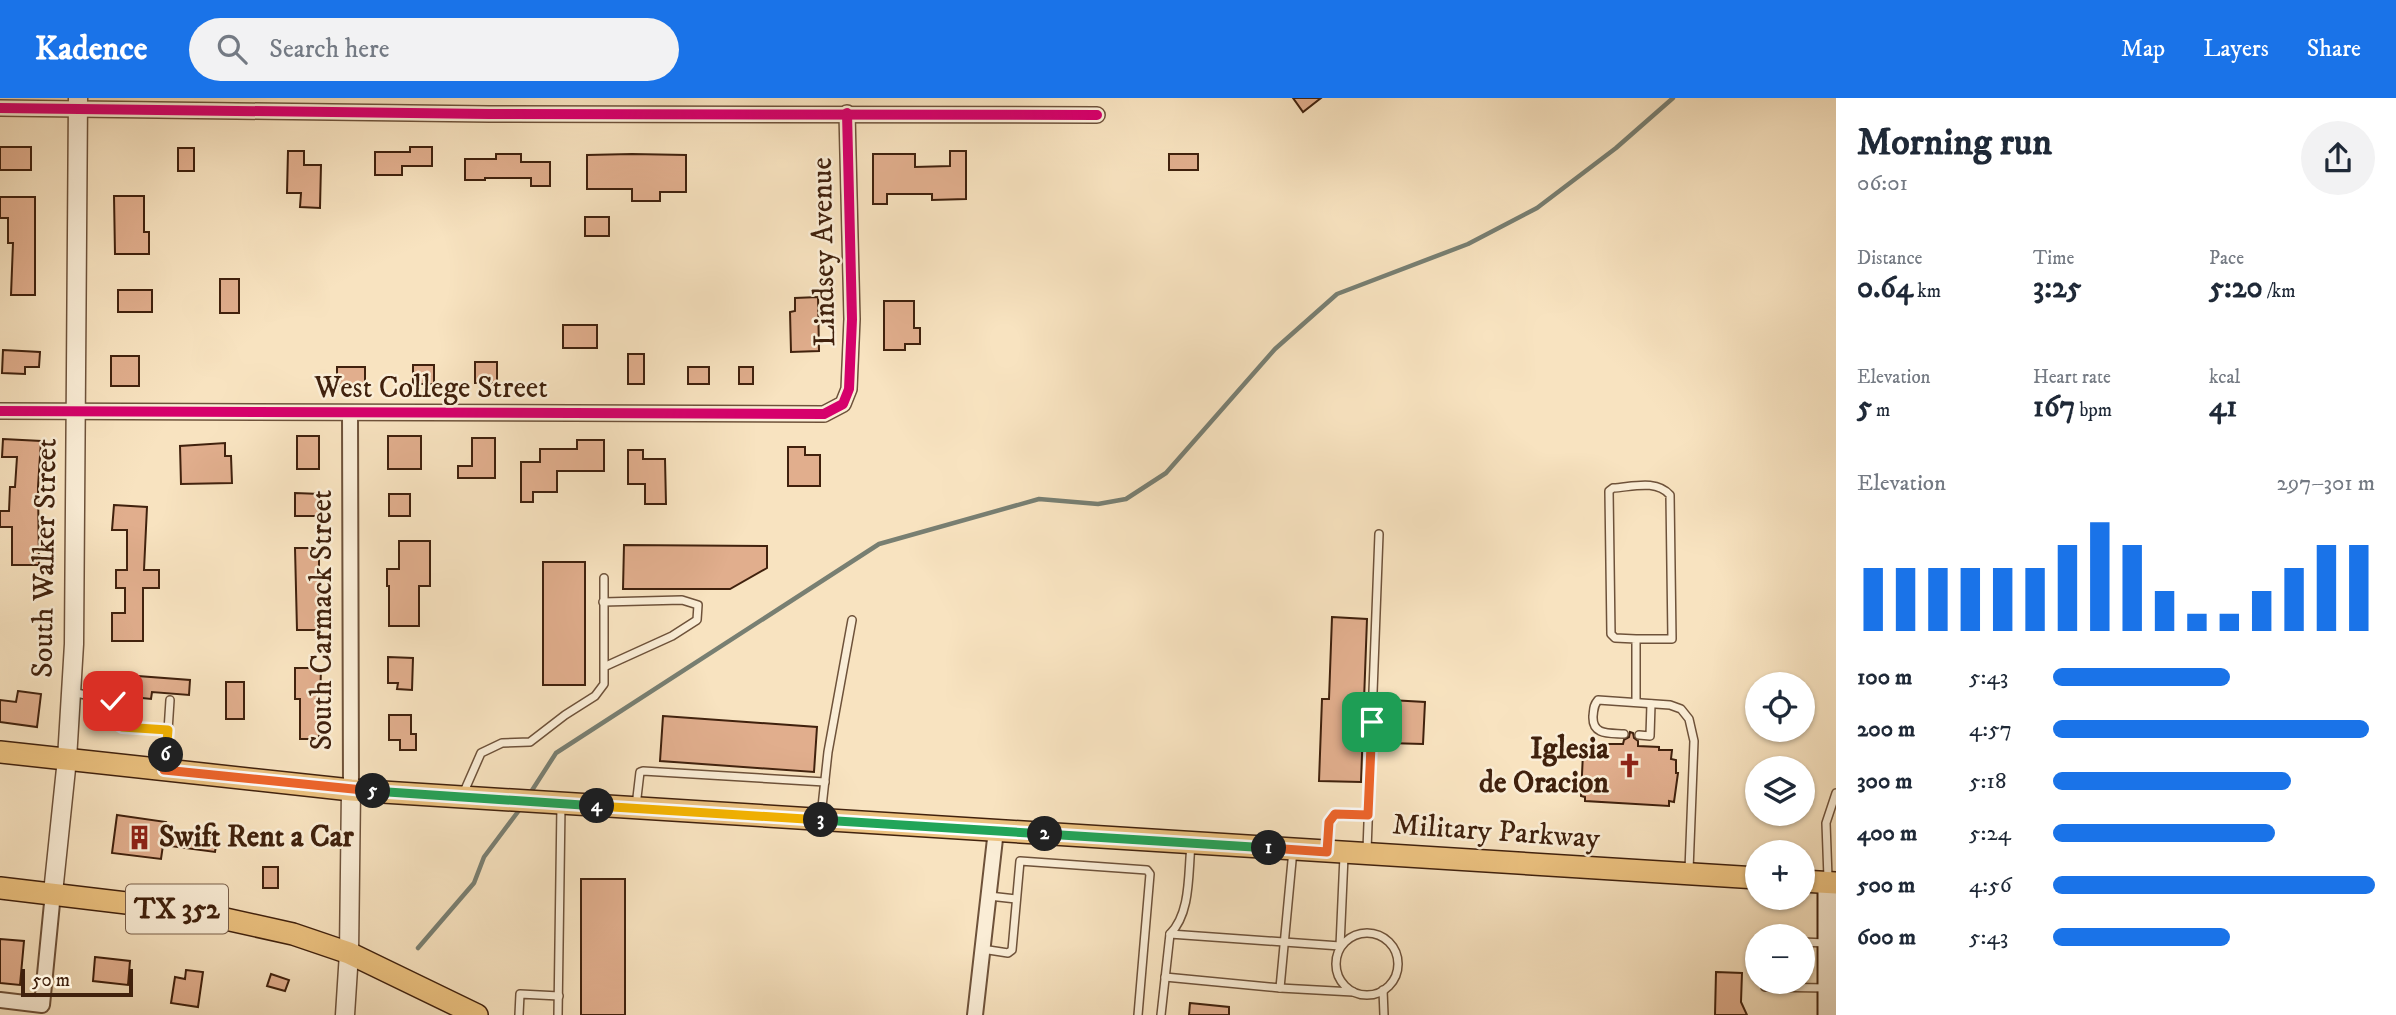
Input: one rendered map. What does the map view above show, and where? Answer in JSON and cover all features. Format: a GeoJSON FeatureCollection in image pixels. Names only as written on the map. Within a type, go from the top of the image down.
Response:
{"type":"FeatureCollection","features":[{"type":"Feature","properties":{"kind":"main road","name":"Military Parkway"},"geometry":{"type":"LineString","coordinates":[[0,752],[351,790],[1745,877]]}},
{"type":"Feature","properties":{"kind":"main road"},"geometry":{"type":"LineString","coordinates":[[1828,1015],[1828,988],[1832,964],[1828,943],[1832,883]]}},
{"type":"Feature","properties":{"kind":"main road","name":"TX 352"},"geometry":{"type":"LineString","coordinates":[[0,888],[185,910],[293,934],[349,953],[477,1015]]}},
{"type":"Feature","properties":{"kind":"street"},"geometry":{"type":"LineString","coordinates":[[0,108],[78,103],[489,114],[1097,115]]}},
{"type":"Feature","properties":{"kind":"street","name":"South Walker Street"},"geometry":{"type":"LineString","coordinates":[[53,893],[67,759],[74,644],[78,103]]}},
{"type":"Feature","properties":{"kind":"street","name":"Lindsey Avenue"},"geometry":{"type":"LineString","coordinates":[[847,113],[852,319],[849,390]]}},
{"type":"Feature","properties":{"kind":"street","name":"West College Street"},"geometry":{"type":"LineString","coordinates":[[0,411],[824,414],[843,404],[849,390]]}},
{"type":"Feature","properties":{"kind":"street","name":"South Carmack Street"},"geometry":{"type":"LineString","coordinates":[[345,1015],[349,953],[351,790],[350,413]]}},
{"type":"Feature","properties":{"kind":"street"},"geometry":{"type":"LineString","coordinates":[[975,1015],[996,830]]}},
{"type":"Feature","properties":{"kind":"street"},"geometry":{"type":"LineString","coordinates":[[0,1000],[42,1005],[53,893]]}},
{"type":"Feature","properties":{"kind":"lane"},"geometry":{"type":"LineString","coordinates":[[1657,485],[1670,495],[1672,639],[1636,639],[1615,638],[1611,634],[1607,500],[1609,491],[1613,488],[1657,485]]}},
{"type":"Feature","properties":{"kind":"lane"},"geometry":{"type":"LineString","coordinates":[[1367,854],[1379,534]]}},
{"type":"Feature","properties":{"kind":"lane"},"geometry":{"type":"LineString","coordinates":[[461,797],[481,753],[502,743],[530,742],[595,696],[604,684],[604,578]]}},
{"type":"Feature","properties":{"kind":"lane"},"geometry":{"type":"LineString","coordinates":[[603,602],[682,600],[698,605],[697,620],[672,636],[606,666]]}},
{"type":"Feature","properties":{"kind":"lane"},"geometry":{"type":"LineString","coordinates":[[821,820],[828,752],[852,620]]}},
{"type":"Feature","properties":{"kind":"lane"},"geometry":{"type":"LineString","coordinates":[[1636,639],[1636,702]]}},
{"type":"Feature","properties":{"kind":"lane"},"geometry":{"type":"LineString","coordinates":[[71,692],[113,701],[116,723],[122,727],[168,730]]}},
{"type":"Feature","properties":{"kind":"lane"},"geometry":{"type":"LineString","coordinates":[[164,770],[170,700]]}},
{"type":"Feature","properties":{"kind":"lane"},"geometry":{"type":"LineString","coordinates":[[1624,734],[1600,732],[1595,728],[1594,705],[1598,700],[1670,705],[1681,709],[1689,719],[1694,741],[1689,874]]}},
{"type":"Feature","properties":{"kind":"lane"},"geometry":{"type":"LineString","coordinates":[[1639,735],[1650,736],[1651,704]]}},
{"type":"Feature","properties":{"kind":"lane"},"geometry":{"type":"LineString","coordinates":[[636,809],[639,772],[643,771],[825,782]]}},
{"type":"Feature","properties":{"kind":"lane"},"geometry":{"type":"LineString","coordinates":[[1832,883],[1826,823],[1836,793]]}},
{"type":"Feature","properties":{"kind":"lane"},"geometry":{"type":"LineString","coordinates":[[553,804],[558,1015]]}},
{"type":"Feature","properties":{"kind":"lane"},"geometry":{"type":"LineString","coordinates":[[1354,992],[1338,978],[1335,967],[1340,946],[1335,852],[1329,822],[1335,814],[1368,815]]}},
{"type":"Feature","properties":{"kind":"lane"},"geometry":{"type":"LineString","coordinates":[[1161,1015],[1170,934],[1178,926],[1185,905],[1191,843]]}},
{"type":"Feature","properties":{"kind":"lane"},"geometry":{"type":"LineString","coordinates":[[1280,988],[1293,849]]}},
{"type":"Feature","properties":{"kind":"lane"},"geometry":{"type":"LineString","coordinates":[[982,949],[1008,953],[1012,950],[1018,863],[1022,860],[1150,871],[1138,1015]]}},
{"type":"Feature","properties":{"kind":"lane"},"geometry":{"type":"LineString","coordinates":[[988,896],[1016,899]]}},
{"type":"Feature","properties":{"kind":"lane"},"geometry":{"type":"LineString","coordinates":[[1165,977],[1364,995],[1383,990],[1396,976],[1398,967],[1398,957],[1388,940],[1368,932],[1357,934],[1340,946],[1170,934]]}},
{"type":"Feature","properties":{"kind":"lane"},"geometry":{"type":"LineString","coordinates":[[1815,942],[1828,943]]}},
{"type":"Feature","properties":{"kind":"lane"},"geometry":{"type":"LineString","coordinates":[[1815,988],[1828,988]]}},
{"type":"Feature","properties":{"kind":"lane"},"geometry":{"type":"LineString","coordinates":[[1383,990],[1384,1015]]}},
{"type":"Feature","properties":{"kind":"lane"},"geometry":{"type":"LineString","coordinates":[[519,1015],[520,994],[559,996]]}},
{"type":"Feature","properties":{"kind":"building"},"geometry":{"type":"Polygon","coordinates":[[[1293,98],[1321,98],[1303,112],[1293,98]]]}},
{"type":"Feature","properties":{"kind":"building"},"geometry":{"type":"Polygon","coordinates":[[[0,147],[31,147],[31,170],[0,170],[0,147]]]}},
{"type":"Feature","properties":{"kind":"building"},"geometry":{"type":"Polygon","coordinates":[[[410,147],[432,147],[432,166],[402,166],[402,175],[375,175],[375,152],[410,152],[410,147]]]}},
{"type":"Feature","properties":{"kind":"building"},"geometry":{"type":"Polygon","coordinates":[[[178,148],[194,148],[194,171],[178,171],[178,148]]]}},
{"type":"Feature","properties":{"kind":"building"},"geometry":{"type":"Polygon","coordinates":[[[288,151],[304,151],[304,165],[321,165],[320,208],[300,207],[301,193],[287,193],[288,151]]]}},
{"type":"Feature","properties":{"kind":"building"},"geometry":{"type":"Polygon","coordinates":[[[950,151],[966,151],[966,199],[932,200],[932,194],[887,194],[887,204],[873,204],[873,154],[915,154],[915,167],[950,166],[950,151]]]}},
{"type":"Feature","properties":{"kind":"building"},"geometry":{"type":"Polygon","coordinates":[[[496,154],[521,154],[521,162],[550,162],[550,186],[531,186],[531,178],[465,180],[465,159],[496,159],[496,154]]]}},
{"type":"Feature","properties":{"kind":"building"},"geometry":{"type":"Polygon","coordinates":[[[1169,154],[1198,154],[1198,170],[1169,170],[1169,154]]]}},
{"type":"Feature","properties":{"kind":"building"},"geometry":{"type":"Polygon","coordinates":[[[587,155],[686,155],[686,192],[660,192],[660,201],[632,201],[632,189],[587,189],[587,155]]]}},
{"type":"Feature","properties":{"kind":"building"},"geometry":{"type":"Polygon","coordinates":[[[114,196],[144,196],[144,232],[149,232],[149,254],[115,254],[114,196]]]}},
{"type":"Feature","properties":{"kind":"building"},"geometry":{"type":"Polygon","coordinates":[[[0,197],[35,197],[35,295],[11,295],[13,243],[8,243],[8,218],[0,218],[0,197]]]}},
{"type":"Feature","properties":{"kind":"building"},"geometry":{"type":"Polygon","coordinates":[[[585,217],[609,217],[609,236],[585,236],[585,217]]]}},
{"type":"Feature","properties":{"kind":"building"},"geometry":{"type":"Polygon","coordinates":[[[220,279],[239,279],[239,313],[220,313],[220,279]]]}},
{"type":"Feature","properties":{"kind":"building"},"geometry":{"type":"Polygon","coordinates":[[[118,290],[152,290],[152,312],[118,312],[118,290]]]}},
{"type":"Feature","properties":{"kind":"building"},"geometry":{"type":"Polygon","coordinates":[[[818,297],[819,351],[791,352],[790,312],[795,311],[795,298],[818,297]]]}},
{"type":"Feature","properties":{"kind":"building"},"geometry":{"type":"Polygon","coordinates":[[[884,301],[914,301],[914,328],[920,328],[920,344],[905,344],[905,350],[884,350],[884,301]]]}},
{"type":"Feature","properties":{"kind":"building"},"geometry":{"type":"Polygon","coordinates":[[[563,325],[597,325],[597,348],[563,348],[563,325]]]}},
{"type":"Feature","properties":{"kind":"building"},"geometry":{"type":"Polygon","coordinates":[[[3,350],[40,352],[39,367],[25,367],[25,374],[2,373],[3,350]]]}},
{"type":"Feature","properties":{"kind":"building"},"geometry":{"type":"Polygon","coordinates":[[[628,354],[644,354],[644,384],[628,384],[628,354]]]}},
{"type":"Feature","properties":{"kind":"building"},"geometry":{"type":"Polygon","coordinates":[[[111,356],[139,356],[139,386],[111,386],[111,356]]]}},
{"type":"Feature","properties":{"kind":"building"},"geometry":{"type":"Polygon","coordinates":[[[475,362],[497,362],[497,383],[475,383],[475,362]]]}},
{"type":"Feature","properties":{"kind":"building"},"geometry":{"type":"Polygon","coordinates":[[[413,365],[434,365],[434,384],[413,384],[413,365]]]}},
{"type":"Feature","properties":{"kind":"building"},"geometry":{"type":"Polygon","coordinates":[[[337,367],[365,367],[365,386],[337,386],[337,367]]]}},
{"type":"Feature","properties":{"kind":"building"},"geometry":{"type":"Polygon","coordinates":[[[688,367],[709,367],[709,384],[688,384],[688,367]]]}},
{"type":"Feature","properties":{"kind":"building"},"geometry":{"type":"Polygon","coordinates":[[[739,367],[753,367],[753,384],[739,384],[739,367]]]}},
{"type":"Feature","properties":{"kind":"building"},"geometry":{"type":"Polygon","coordinates":[[[297,436],[319,436],[319,469],[297,469],[297,436]]]}},
{"type":"Feature","properties":{"kind":"building"},"geometry":{"type":"Polygon","coordinates":[[[388,436],[421,436],[421,469],[388,469],[388,436]]]}},
{"type":"Feature","properties":{"kind":"building"},"geometry":{"type":"Polygon","coordinates":[[[472,438],[495,438],[495,478],[458,478],[458,466],[472,466],[472,438]]]}},
{"type":"Feature","properties":{"kind":"building"},"geometry":{"type":"Polygon","coordinates":[[[3,439],[41,441],[38,487],[39,565],[12,565],[12,527],[0,527],[0,511],[9,511],[10,487],[15,487],[17,457],[2,457],[3,439]]]}},
{"type":"Feature","properties":{"kind":"building"},"geometry":{"type":"Polygon","coordinates":[[[577,440],[604,440],[604,471],[557,471],[557,492],[533,492],[533,502],[521,502],[521,462],[540,462],[540,449],[577,449],[577,440]]]}},
{"type":"Feature","properties":{"kind":"building"},"geometry":{"type":"Polygon","coordinates":[[[225,443],[225,456],[231,456],[232,483],[181,484],[180,446],[225,443]]]}},
{"type":"Feature","properties":{"kind":"building"},"geometry":{"type":"Polygon","coordinates":[[[788,447],[805,447],[805,455],[820,455],[820,486],[788,486],[788,447]]]}},
{"type":"Feature","properties":{"kind":"building"},"geometry":{"type":"Polygon","coordinates":[[[628,450],[643,450],[643,459],[665,459],[666,504],[645,504],[645,484],[628,484],[628,450]]]}},
{"type":"Feature","properties":{"kind":"building"},"geometry":{"type":"Polygon","coordinates":[[[295,493],[320,494],[319,516],[295,516],[295,493]]]}},
{"type":"Feature","properties":{"kind":"building"},"geometry":{"type":"Polygon","coordinates":[[[389,494],[410,494],[410,516],[389,516],[389,494]]]}},
{"type":"Feature","properties":{"kind":"building"},"geometry":{"type":"Polygon","coordinates":[[[114,505],[147,507],[144,570],[159,570],[159,588],[143,588],[143,641],[112,641],[112,613],[125,613],[125,588],[116,588],[116,570],[127,570],[127,530],[112,530],[114,505]]]}},
{"type":"Feature","properties":{"kind":"building"},"geometry":{"type":"Polygon","coordinates":[[[399,541],[430,541],[430,586],[419,586],[419,626],[389,626],[387,569],[399,569],[399,541]]]}},
{"type":"Feature","properties":{"kind":"building"},"geometry":{"type":"Polygon","coordinates":[[[624,545],[767,546],[767,568],[730,589],[623,589],[624,545]]]}},
{"type":"Feature","properties":{"kind":"building"},"geometry":{"type":"Polygon","coordinates":[[[295,548],[319,548],[319,630],[297,630],[295,548]]]}},
{"type":"Feature","properties":{"kind":"building"},"geometry":{"type":"Polygon","coordinates":[[[543,562],[585,562],[585,685],[543,685],[543,562]]]}},
{"type":"Feature","properties":{"kind":"building"},"geometry":{"type":"Polygon","coordinates":[[[1332,617],[1367,619],[1361,782],[1319,781],[1322,699],[1329,699],[1332,617]]]}},
{"type":"Feature","properties":{"kind":"building"},"geometry":{"type":"Polygon","coordinates":[[[388,657],[413,658],[412,690],[397,689],[398,683],[388,683],[388,657]]]}},
{"type":"Feature","properties":{"kind":"building"},"geometry":{"type":"Polygon","coordinates":[[[295,668],[321,668],[319,739],[300,739],[300,699],[295,699],[295,668]]]}},
{"type":"Feature","properties":{"kind":"building"},"geometry":{"type":"Polygon","coordinates":[[[98,673],[190,680],[189,695],[152,692],[151,699],[133,697],[134,689],[97,686],[98,673]]]}},
{"type":"Feature","properties":{"kind":"building"},"geometry":{"type":"Polygon","coordinates":[[[226,682],[244,682],[244,719],[226,719],[226,682]]]}},
{"type":"Feature","properties":{"kind":"building"},"geometry":{"type":"Polygon","coordinates":[[[18,691],[41,694],[37,727],[0,722],[0,700],[16,702],[18,691]]]}},
{"type":"Feature","properties":{"kind":"building"},"geometry":{"type":"Polygon","coordinates":[[[1390,700],[1425,702],[1423,744],[1387,743],[1390,700]]]}},
{"type":"Feature","properties":{"kind":"building"},"geometry":{"type":"Polygon","coordinates":[[[389,715],[411,715],[411,734],[416,734],[416,750],[400,750],[400,740],[389,740],[389,715]]]}},
{"type":"Feature","properties":{"kind":"building"},"geometry":{"type":"Polygon","coordinates":[[[663,716],[817,727],[814,772],[660,761],[663,716]]]}},
{"type":"Feature","properties":{"kind":"building","name":"Iglesia de Oracion"},"geometry":{"type":"Polygon","coordinates":[[[1630,732],[1638,741],[1638,746],[1672,750],[1671,759],[1676,760],[1678,773],[1674,802],[1669,801],[1669,806],[1585,801],[1585,797],[1581,796],[1583,753],[1588,753],[1589,744],[1623,744],[1630,732]]]}},
{"type":"Feature","properties":{"kind":"building","name":"Swift Rent a Car"},"geometry":{"type":"Polygon","coordinates":[[[117,815],[166,822],[164,831],[217,839],[215,852],[163,845],[161,859],[112,853],[117,815]]]}},
{"type":"Feature","properties":{"kind":"building"},"geometry":{"type":"Polygon","coordinates":[[[263,867],[278,867],[278,888],[263,888],[263,867]]]}},
{"type":"Feature","properties":{"kind":"building"},"geometry":{"type":"Polygon","coordinates":[[[581,879],[625,879],[625,1015],[581,1015],[581,879]]]}},
{"type":"Feature","properties":{"kind":"building"},"geometry":{"type":"Polygon","coordinates":[[[0,939],[24,941],[20,985],[0,983],[0,939]]]}},
{"type":"Feature","properties":{"kind":"building"},"geometry":{"type":"Polygon","coordinates":[[[95,957],[130,961],[128,985],[93,981],[95,957]]]}},
{"type":"Feature","properties":{"kind":"building"},"geometry":{"type":"Polygon","coordinates":[[[186,970],[203,972],[198,1007],[171,1003],[175,977],[185,979],[186,970]]]}},
{"type":"Feature","properties":{"kind":"building"},"geometry":{"type":"Polygon","coordinates":[[[1716,972],[1742,973],[1741,1002],[1747,1015],[1715,1015],[1716,972]]]}},
{"type":"Feature","properties":{"kind":"building"},"geometry":{"type":"Polygon","coordinates":[[[271,974],[289,980],[285,991],[267,986],[271,974]]]}},
{"type":"Feature","properties":{"kind":"building"},"geometry":{"type":"Polygon","coordinates":[[[1190,1003],[1229,1007],[1229,1015],[1189,1015],[1190,1003]]]}},
{"type":"Feature","properties":{"kind":"waterway"},"geometry":{"type":"LineString","coordinates":[[529,795],[556,753],[879,544],[1039,499],[1098,504],[1126,499],[1166,473],[1275,349],[1337,294],[1468,244],[1537,208],[1616,148],[1673,98]]}},
{"type":"Feature","properties":{"kind":"waterway"},"geometry":{"type":"LineString","coordinates":[[418,948],[474,883],[484,857],[520,809]]}},
{"type":"Feature","properties":{"kind":"cycle path"},"geometry":{"type":"LineString","coordinates":[[0,108],[489,114],[1097,115]]}},
{"type":"Feature","properties":{"kind":"cycle path"},"geometry":{"type":"LineString","coordinates":[[0,411],[824,414],[843,404],[849,389],[852,319],[847,113]]}},
{"type":"Feature","properties":{"kind":"place","name":"Iglesia de Oracion"},"geometry":{"type":"Point","coordinates":[1629,766]}},
{"type":"Feature","properties":{"kind":"place","name":"Swift Rent a Car"},"geometry":{"type":"Point","coordinates":[139,837]}},
{"type":"Feature","properties":{"kind":"route"},"geometry":{"type":"LineString","coordinates":[[113,701],[116,723],[122,727],[168,730],[164,770],[351,790],[1327,852],[1329,822],[1335,814],[1368,815],[1372,722]]}}]}
